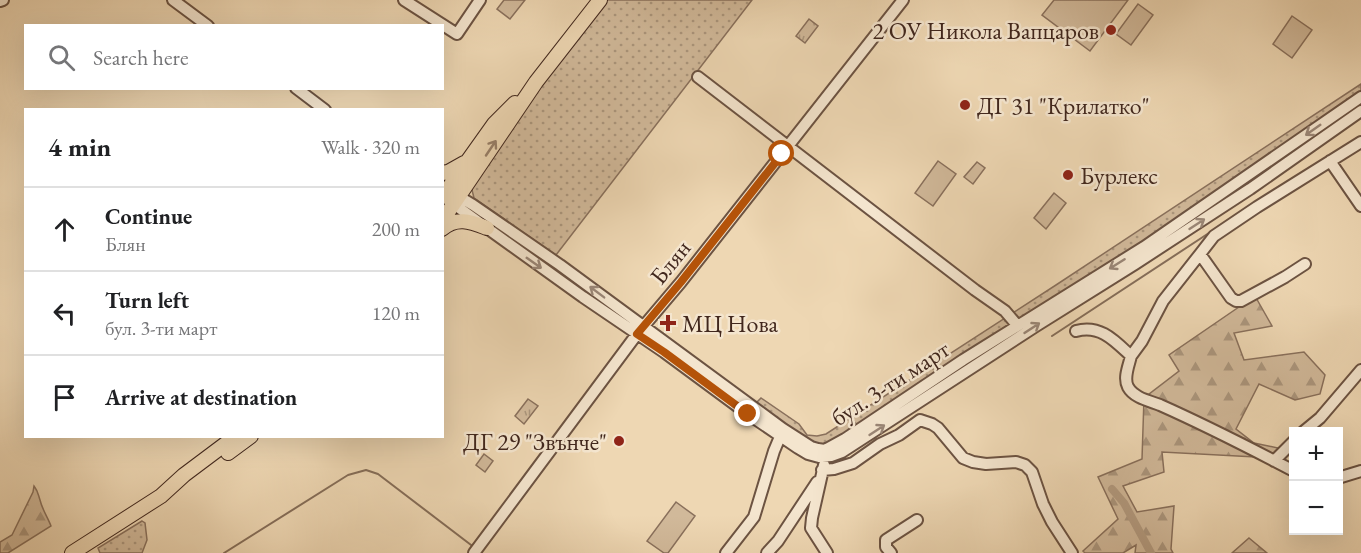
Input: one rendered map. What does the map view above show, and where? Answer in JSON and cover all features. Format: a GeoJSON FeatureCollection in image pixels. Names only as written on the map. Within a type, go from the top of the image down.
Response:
{"type":"FeatureCollection","features":[{"type":"Feature","properties":{"kind":"main road"},"geometry":{"type":"LineString","coordinates":[[447,196],[600,0]]}},
{"type":"Feature","properties":{"kind":"main road"},"geometry":{"type":"LineString","coordinates":[[444,211],[447,196],[466,162],[494,124],[536,82]]}},
{"type":"Feature","properties":{"kind":"main road"},"geometry":{"type":"LineString","coordinates":[[444,173],[466,162]]}},
{"type":"Feature","properties":{"kind":"main road"},"geometry":{"type":"LineString","coordinates":[[444,228],[453,222],[463,220],[487,228]]}},
{"type":"Feature","properties":{"kind":"main road"},"geometry":{"type":"LineString","coordinates":[[161,496],[233,438]]}},
{"type":"Feature","properties":{"kind":"main road"},"geometry":{"type":"LineString","coordinates":[[72,553],[208,469],[247,438]]}},
{"type":"Feature","properties":{"kind":"street"},"geometry":{"type":"LineString","coordinates":[[173,0],[205,24]]}},
{"type":"Feature","properties":{"kind":"street"},"geometry":{"type":"LineString","coordinates":[[404,0],[441,24]]}},
{"type":"Feature","properties":{"kind":"street"},"geometry":{"type":"LineString","coordinates":[[444,26],[457,34],[480,0]]}},
{"type":"Feature","properties":{"kind":"street","name":"Блян"},"geometry":{"type":"LineString","coordinates":[[477,549],[641,330],[903,0]]}},
{"type":"Feature","properties":{"kind":"street"},"geometry":{"type":"LineString","coordinates":[[698,77],[1005,311],[1017,325]]}},
{"type":"Feature","properties":{"kind":"street"},"geometry":{"type":"LineString","coordinates":[[299,90],[322,108]]}},
{"type":"Feature","properties":{"kind":"street","name":"бул. 3-ти март"},"geometry":{"type":"LineString","coordinates":[[825,453],[1017,325],[1144,247],[1361,97]]}},
{"type":"Feature","properties":{"kind":"street","name":"бул. 3-ти март"},"geometry":{"type":"LineString","coordinates":[[447,196],[560,265],[641,330],[664,352],[748,414],[782,433],[813,456],[842,452],[1250,189],[1361,111]]}},
{"type":"Feature","properties":{"kind":"street"},"geometry":{"type":"LineString","coordinates":[[1289,469],[1160,405],[1136,396],[1128,387],[1126,374],[1131,356],[1142,341],[1163,300],[1214,236],[1361,142]]}},
{"type":"Feature","properties":{"kind":"street"},"geometry":{"type":"LineString","coordinates":[[1330,161],[1361,206]]}},
{"type":"Feature","properties":{"kind":"street","name":"бул. 3-ти март"},"geometry":{"type":"LineString","coordinates":[[447,196],[527,258],[641,330]]}},
{"type":"Feature","properties":{"kind":"street"},"geometry":{"type":"LineString","coordinates":[[1200,254],[1231,298],[1236,301],[1241,301],[1305,264]]}},
{"type":"Feature","properties":{"kind":"street"},"geometry":{"type":"LineString","coordinates":[[1076,331],[1084,329],[1107,334],[1131,356]]}},
{"type":"Feature","properties":{"kind":"street"},"geometry":{"type":"LineString","coordinates":[[1309,427],[1320,418],[1361,370]]}},
{"type":"Feature","properties":{"kind":"street"},"geometry":{"type":"LineString","coordinates":[[767,553],[778,541],[821,474],[853,463],[920,420],[939,428],[963,458],[986,464],[1016,462],[1025,465],[1032,472],[1052,522],[1072,553]]}},
{"type":"Feature","properties":{"kind":"street"},"geometry":{"type":"LineString","coordinates":[[726,553],[754,518],[782,433]]}},
{"type":"Feature","properties":{"kind":"street"},"geometry":{"type":"LineString","coordinates":[[1274,461],[1289,445]]}},
{"type":"Feature","properties":{"kind":"street"},"geometry":{"type":"LineString","coordinates":[[825,453],[811,528],[827,553]]}},
{"type":"Feature","properties":{"kind":"street"},"geometry":{"type":"LineString","coordinates":[[1343,476],[1361,471]]}},
{"type":"Feature","properties":{"kind":"street"},"geometry":{"type":"LineString","coordinates":[[891,553],[886,547],[886,540],[917,520]]}},
{"type":"Feature","properties":{"kind":"green space"},"geometry":{"type":"Polygon","coordinates":[[[504,0],[525,0],[510,19],[497,9],[504,0]]]}},
{"type":"Feature","properties":{"kind":"green space"},"geometry":{"type":"Polygon","coordinates":[[[607,0],[752,0],[556,255],[474,198],[471,186],[535,92],[607,0]]]}},
{"type":"Feature","properties":{"kind":"green space"},"geometry":{"type":"Polygon","coordinates":[[[1054,0],[1128,0],[1090,51],[1042,15],[1054,0]]]}},
{"type":"Feature","properties":{"kind":"green space"},"geometry":{"type":"Polygon","coordinates":[[[1138,4],[1153,15],[1131,45],[1116,34],[1138,4]]]}},
{"type":"Feature","properties":{"kind":"green space"},"geometry":{"type":"Polygon","coordinates":[[[1292,16],[1312,30],[1292,58],[1273,44],[1292,16]]]}},
{"type":"Feature","properties":{"kind":"green space"},"geometry":{"type":"Polygon","coordinates":[[[809,19],[818,26],[805,43],[796,36],[809,19]]]}},
{"type":"Feature","properties":{"kind":"green space"},"geometry":{"type":"Polygon","coordinates":[[[1361,84],[1361,97],[1144,247],[825,450],[752,407],[761,398],[799,424],[807,435],[826,434],[1361,84]]]}},
{"type":"Feature","properties":{"kind":"green space"},"geometry":{"type":"Polygon","coordinates":[[[938,161],[956,174],[933,206],[915,193],[938,161]]]}},
{"type":"Feature","properties":{"kind":"green space"},"geometry":{"type":"Polygon","coordinates":[[[977,162],[985,168],[973,184],[964,177],[977,162]]]}},
{"type":"Feature","properties":{"kind":"green space"},"geometry":{"type":"Polygon","coordinates":[[[1054,193],[1066,203],[1046,229],[1034,218],[1054,193]]]}},
{"type":"Feature","properties":{"kind":"green space"},"geometry":{"type":"Polygon","coordinates":[[[1255,296],[1272,326],[1234,333],[1244,360],[1304,352],[1325,375],[1320,394],[1295,400],[1259,384],[1236,429],[1254,443],[1278,448],[1275,465],[1256,457],[1162,452],[1164,472],[1123,486],[1137,512],[1174,506],[1171,549],[1173,553],[1135,553],[1136,545],[1123,553],[1085,553],[1083,551],[1118,519],[1098,477],[1142,459],[1144,398],[1179,371],[1169,355],[1255,296]]]}},
{"type":"Feature","properties":{"kind":"green space"},"geometry":{"type":"Polygon","coordinates":[[[528,399],[538,406],[524,424],[515,416],[528,399]]]}},
{"type":"Feature","properties":{"kind":"green space"},"geometry":{"type":"Polygon","coordinates":[[[484,454],[493,461],[485,472],[476,465],[484,454]]]}},
{"type":"Feature","properties":{"kind":"green space"},"geometry":{"type":"Polygon","coordinates":[[[34,486],[51,526],[8,553],[0,553],[0,542],[12,535],[34,486]]]}},
{"type":"Feature","properties":{"kind":"green space"},"geometry":{"type":"Polygon","coordinates":[[[676,502],[695,516],[668,553],[664,553],[647,541],[676,502]]]}},
{"type":"Feature","properties":{"kind":"green space"},"geometry":{"type":"Polygon","coordinates":[[[142,521],[145,523],[147,540],[142,553],[100,553],[98,548],[142,521]]]}},
{"type":"Feature","properties":{"kind":"green space"},"geometry":{"type":"Polygon","coordinates":[[[1249,538],[1267,553],[1232,553],[1249,538]]]}},
{"type":"Feature","properties":{"kind":"waterway"},"geometry":{"type":"LineString","coordinates":[[1052,336],[1212,231]]}},
{"type":"Feature","properties":{"kind":"waterway"},"geometry":{"type":"LineString","coordinates":[[224,553],[348,475],[366,470],[378,474],[475,548]]}},
{"type":"Feature","properties":{"kind":"waterway"},"geometry":{"type":"LineString","coordinates":[[1112,489],[1124,503],[1151,553]]}},
{"type":"Feature","properties":{"kind":"place","name":"2 ОУ Никола Вапцаров"},"geometry":{"type":"Point","coordinates":[1111,30]}},
{"type":"Feature","properties":{"kind":"place","name":"ДГ 31 \"Крилатко\""},"geometry":{"type":"Point","coordinates":[965,105]}},
{"type":"Feature","properties":{"kind":"place","name":"Бурлекс"},"geometry":{"type":"Point","coordinates":[1068,175]}},
{"type":"Feature","properties":{"kind":"place","name":"МЦ Нова"},"geometry":{"type":"Point","coordinates":[668,323]}},
{"type":"Feature","properties":{"kind":"place","name":"ДГ 29 \"Звънче\""},"geometry":{"type":"Point","coordinates":[619,441]}},
{"type":"Feature","properties":{"kind":"route"},"geometry":{"type":"LineString","coordinates":[[748,414],[637,334],[782,154]]}}]}
